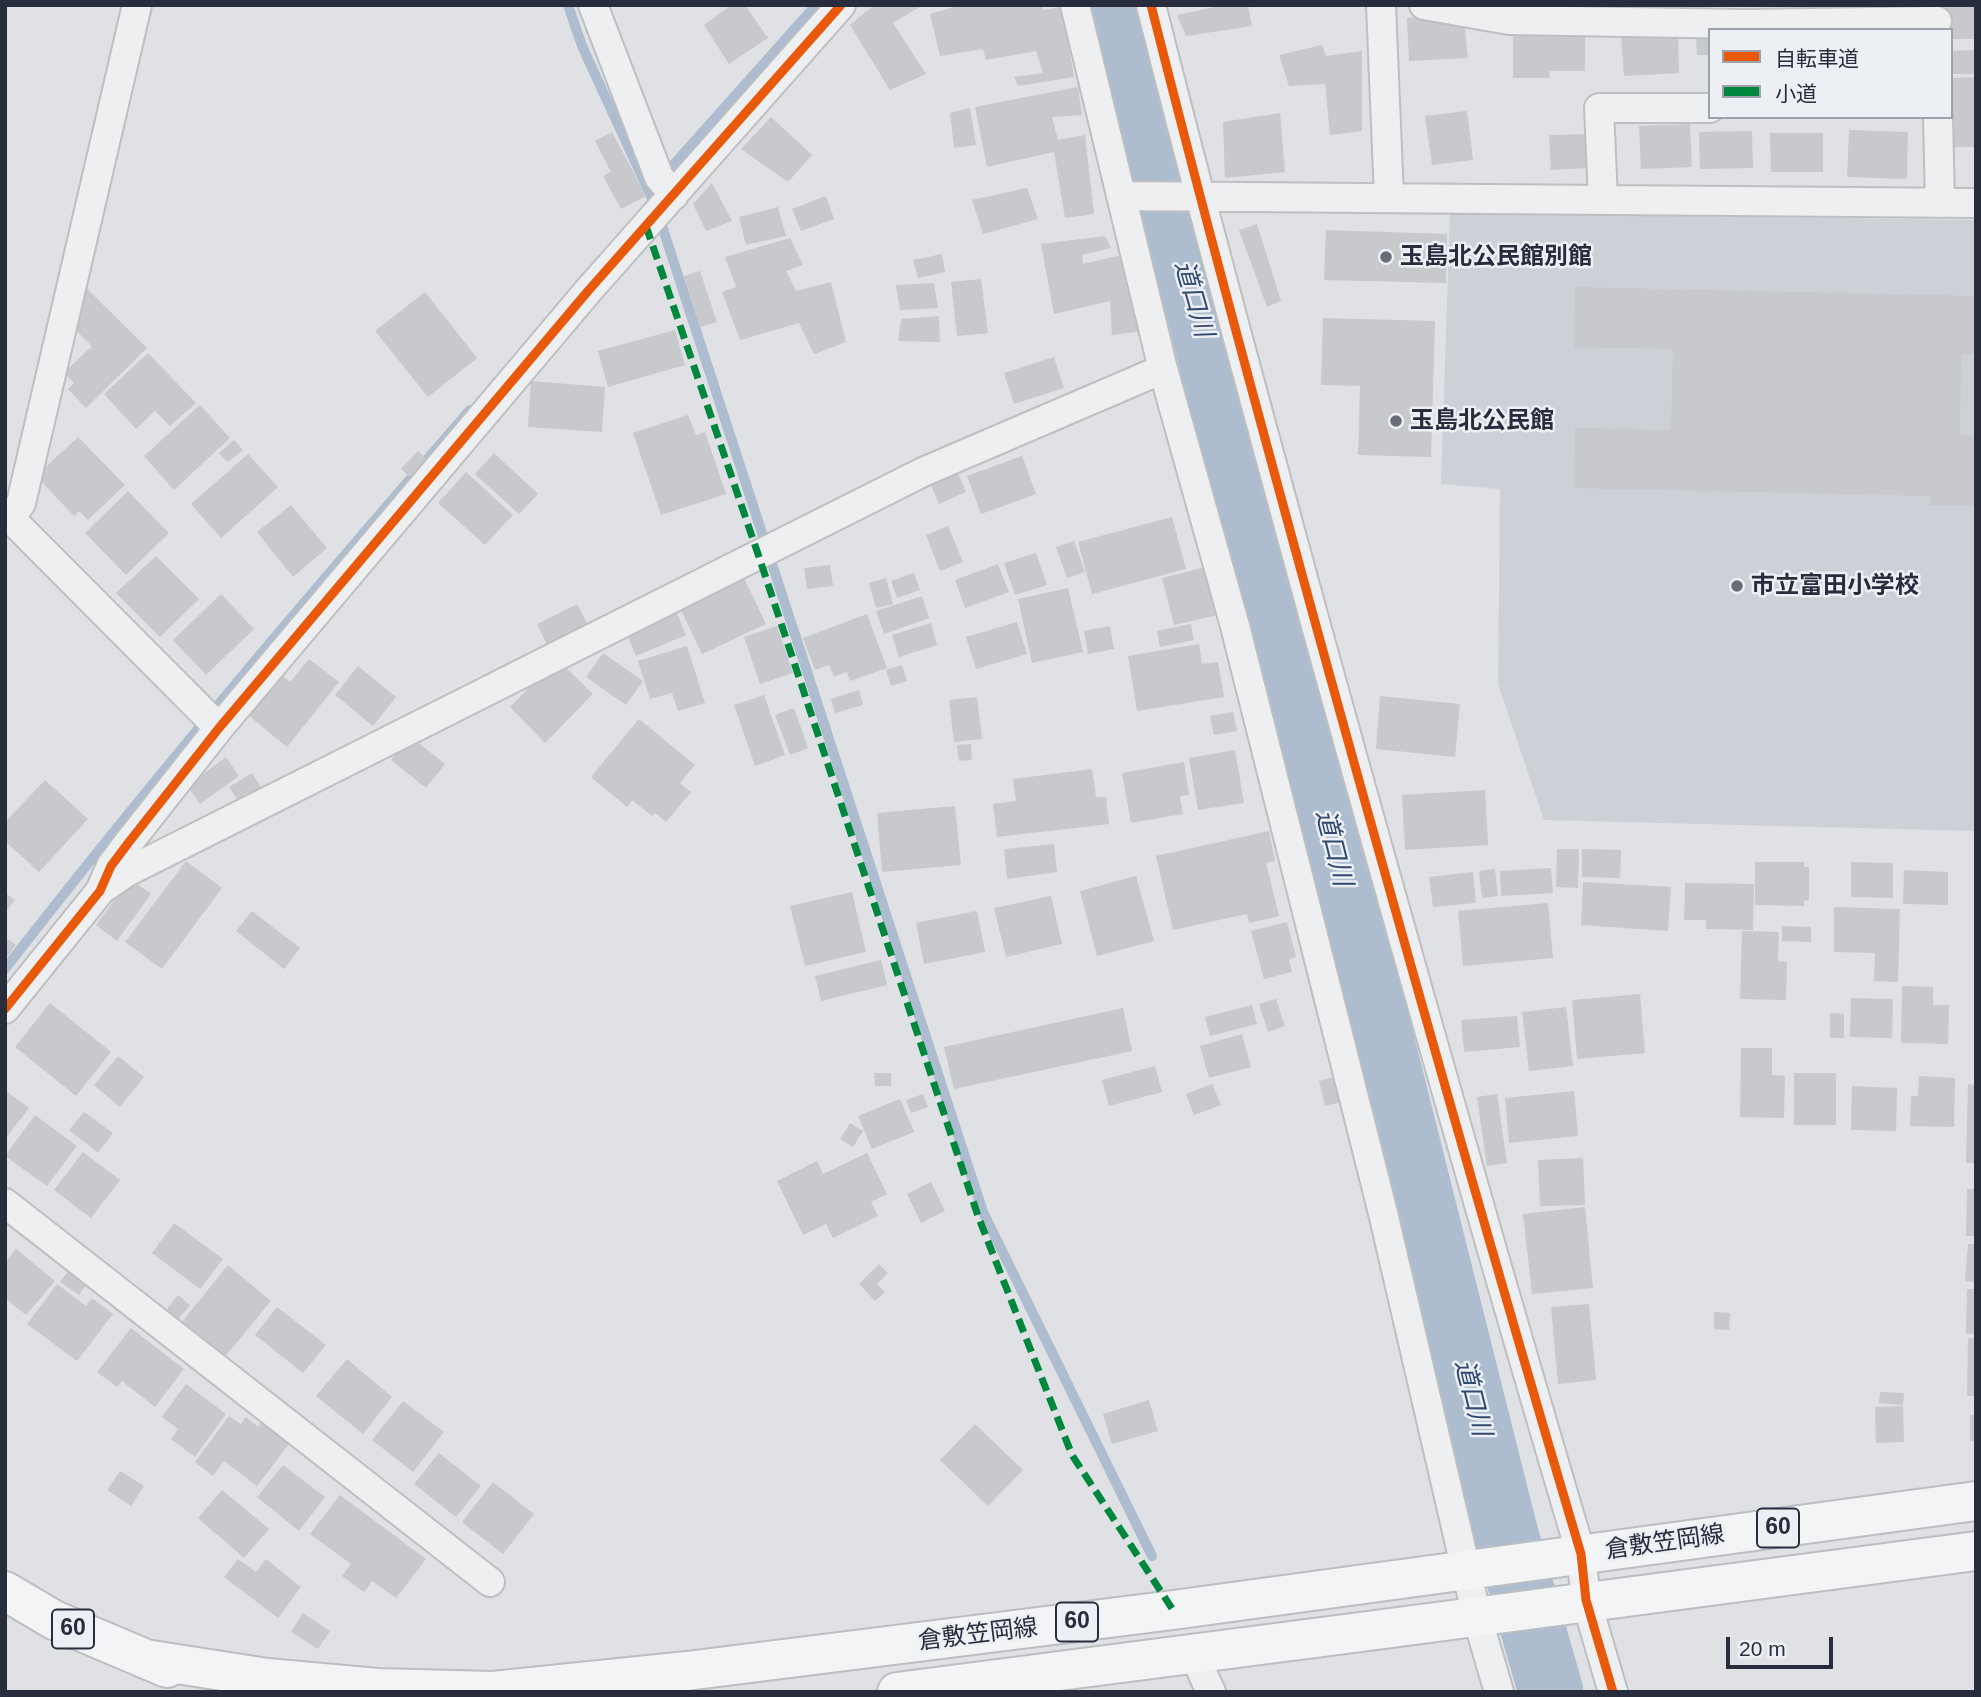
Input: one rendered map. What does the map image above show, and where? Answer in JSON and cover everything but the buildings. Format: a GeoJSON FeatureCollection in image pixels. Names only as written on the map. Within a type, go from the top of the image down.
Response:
{"type":"FeatureCollection","features":[{"type":"Feature","properties":{"kind":"main road","name":"倉敷笠岡線"},"geometry":{"type":"LineString","coordinates":[[145,1659],[267,1678],[377,1688],[493,1691],[687,1671],[1173,1610],[1976,1501]]}},
{"type":"Feature","properties":{"kind":"main road","name":"倉敷笠岡線"},"geometry":{"type":"LineString","coordinates":[[897,1692],[1976,1551]]}},
{"type":"Feature","properties":{"kind":"main road","name":"倉敷笠岡線"},"geometry":{"type":"LineString","coordinates":[[5,1591],[54,1620],[225,1692]]}},
{"type":"Feature","properties":{"kind":"street"},"geometry":{"type":"LineString","coordinates":[[137,5],[21,503],[8,515],[211,721]]}},
{"type":"Feature","properties":{"kind":"street"},"geometry":{"type":"LineString","coordinates":[[593,5],[659,177],[674,195]]}},
{"type":"Feature","properties":{"kind":"street"},"geometry":{"type":"LineString","coordinates":[[5,1009],[100,891],[111,866],[211,721],[841,5]]}},
{"type":"Feature","properties":{"kind":"street"},"geometry":{"type":"LineString","coordinates":[[1075,5],[1163,369],[1236,626],[1383,1213],[1477,1617],[1499,1692]]}},
{"type":"Feature","properties":{"kind":"street"},"geometry":{"type":"LineString","coordinates":[[1151,5],[1197,196],[1468,1170],[1581,1554],[1586,1600],[1613,1692]]}},
{"type":"Feature","properties":{"kind":"street"},"geometry":{"type":"LineString","coordinates":[[1381,5],[1389,198]]}},
{"type":"Feature","properties":{"kind":"street"},"geometry":{"type":"LineString","coordinates":[[1424,5],[1509,20],[1745,24],[1936,19]]}},
{"type":"Feature","properties":{"kind":"street"},"geometry":{"type":"LineString","coordinates":[[1603,200],[1599,108],[1708,108]]}},
{"type":"Feature","properties":{"kind":"street"},"geometry":{"type":"LineString","coordinates":[[1938,119],[1940,202]]}},
{"type":"Feature","properties":{"kind":"street"},"geometry":{"type":"LineString","coordinates":[[1123,196],[1976,203]]}},
{"type":"Feature","properties":{"kind":"street"},"geometry":{"type":"LineString","coordinates":[[100,891],[127,872],[768,548],[923,472],[1163,369]]}},
{"type":"Feature","properties":{"kind":"street"},"geometry":{"type":"LineString","coordinates":[[5,1203],[490,1582]]}},
{"type":"Feature","properties":{"kind":"street"},"geometry":{"type":"LineString","coordinates":[[1194,1655],[1212,1692]]}},
{"type":"Feature","properties":{"kind":"shaded area","name":"市立富田小学校"},"geometry":{"type":"Polygon","coordinates":[[[1450,213],[1976,220],[1976,831],[1544,820],[1498,684],[1500,489],[1441,484],[1450,213]]]}},
{"type":"Feature","properties":{"kind":"waterway"},"geometry":{"type":"LineString","coordinates":[[568,5],[582,46],[655,205]]}},
{"type":"Feature","properties":{"kind":"waterway"},"geometry":{"type":"LineString","coordinates":[[667,172],[816,5]]}},
{"type":"Feature","properties":{"kind":"waterway","name":"道口川"},"geometry":{"type":"LineString","coordinates":[[1115,5],[1127,97],[1196,301],[1505,1531],[1551,1692]]}},
{"type":"Feature","properties":{"kind":"waterway"},"geometry":{"type":"LineString","coordinates":[[663,229],[983,1212],[1152,1556]]}},
{"type":"Feature","properties":{"kind":"waterway"},"geometry":{"type":"LineString","coordinates":[[5,969],[118,826],[234,686],[470,410]]}},
{"type":"Feature","properties":{"kind":"marked path"},"geometry":{"type":"LineString","coordinates":[[646,226],[978,1216],[1072,1455],[1173,1610]]}},
{"type":"Feature","properties":{"kind":"cycle path"},"geometry":{"type":"LineString","coordinates":[[5,1009],[100,891],[111,866],[219,728],[588,291],[841,5]]}},
{"type":"Feature","properties":{"kind":"cycle path"},"geometry":{"type":"LineString","coordinates":[[1151,5],[1347,739],[1581,1554],[1586,1600],[1613,1692]]}},
{"type":"Feature","properties":{"kind":"place","name":"玉島北公民館別館"},"geometry":{"type":"Point","coordinates":[1386,257]}},
{"type":"Feature","properties":{"kind":"place","name":"玉島北公民館"},"geometry":{"type":"Point","coordinates":[1396,421]}},
{"type":"Feature","properties":{"kind":"place","name":"市立富田小学校"},"geometry":{"type":"Point","coordinates":[1737,586]}}]}
